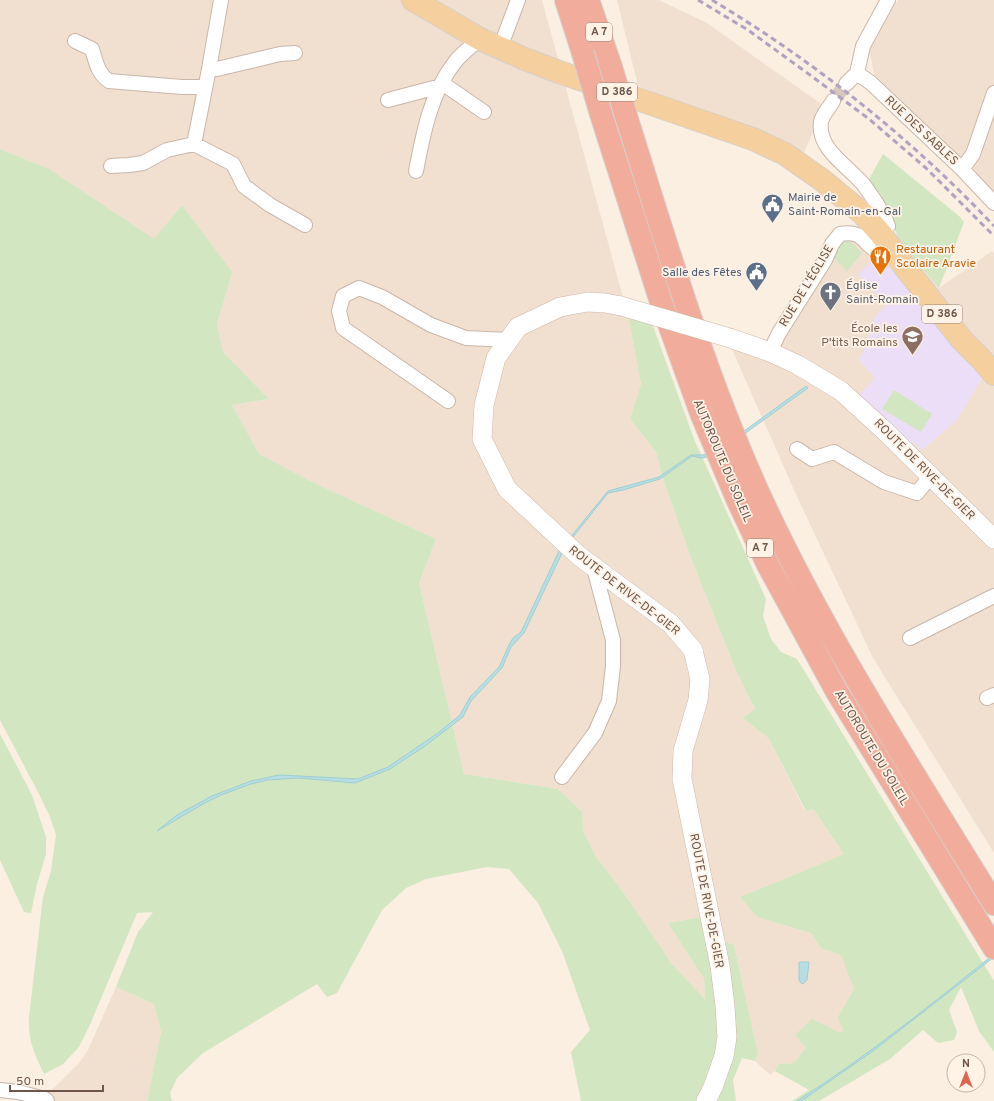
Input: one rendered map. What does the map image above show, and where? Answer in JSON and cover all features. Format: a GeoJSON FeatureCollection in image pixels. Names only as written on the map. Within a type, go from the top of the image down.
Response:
{"type":"FeatureCollection","features":[{"type":"Feature","properties":{"kind":"highway","name":"AUTOROUTE DU SOLEIL"},"geometry":{"type":"LineString","coordinates":[[566,0],[661,302],[701,413],[741,508],[768,565],[837,692],[994,948]]}},
{"type":"Feature","properties":{"kind":"highway","name":"AUTOROUTE DU SOLEIL"},"geometry":{"type":"LineString","coordinates":[[588,0],[610,64],[683,297],[721,404],[758,493],[821,619],[897,747],[994,904]]}},
{"type":"Feature","properties":{"kind":"main road","name":"D 386"},"geometry":{"type":"LineString","coordinates":[[413,0],[480,39],[500,48],[559,72],[754,139],[785,154],[822,180],[856,208],[886,241],[962,340],[982,359],[994,374]]}},
{"type":"Feature","properties":{"kind":"main road","name":"ROUTE DE RIVE-DE-GIER"},"geometry":{"type":"LineString","coordinates":[[706,1101],[713,1087],[724,1056],[727,1036],[720,966],[682,779],[683,751],[698,700],[700,679],[698,667],[693,650],[671,624],[578,556],[507,489],[482,439],[484,405],[496,358],[518,327],[560,307],[587,302],[622,306],[730,338],[770,352],[798,365],[841,391],[880,427],[994,539]]}},
{"type":"Feature","properties":{"kind":"street"},"geometry":{"type":"LineString","coordinates":[[194,144],[221,0]]}},
{"type":"Feature","properties":{"kind":"street"},"geometry":{"type":"LineString","coordinates":[[500,48],[518,0]]}},
{"type":"Feature","properties":{"kind":"street"},"geometry":{"type":"LineString","coordinates":[[846,84],[857,73],[863,46],[888,0]]}},
{"type":"Feature","properties":{"kind":"street"},"geometry":{"type":"LineString","coordinates":[[416,171],[421,142],[429,113],[441,84],[455,62],[480,39]]}},
{"type":"Feature","properties":{"kind":"street"},"geometry":{"type":"LineString","coordinates":[[75,41],[92,49],[98,69],[104,78],[109,81],[182,87],[205,87]]}},
{"type":"Feature","properties":{"kind":"street"},"geometry":{"type":"LineString","coordinates":[[209,69],[217,69],[280,54],[295,52]]}},
{"type":"Feature","properties":{"kind":"street","name":"RUE DES SABLES"},"geometry":{"type":"LineString","coordinates":[[857,73],[871,83],[962,169],[994,203]]}},
{"type":"Feature","properties":{"kind":"street"},"geometry":{"type":"LineString","coordinates":[[388,100],[441,84],[484,112]]}},
{"type":"Feature","properties":{"kind":"street"},"geometry":{"type":"LineString","coordinates":[[962,169],[973,154],[994,93]]}},
{"type":"Feature","properties":{"kind":"street"},"geometry":{"type":"LineString","coordinates":[[833,101],[821,121],[822,133],[827,146],[862,183],[885,217],[888,226],[886,241]]}},
{"type":"Feature","properties":{"kind":"street"},"geometry":{"type":"LineString","coordinates":[[111,166],[143,163],[168,150],[194,144],[233,164],[244,186],[270,204],[305,224]]}},
{"type":"Feature","properties":{"kind":"street","name":"RUE DE L'ÉGLISE"},"geometry":{"type":"LineString","coordinates":[[770,352],[780,332],[825,260],[832,244],[840,234],[850,232],[858,234],[871,249],[879,253],[886,241]]}},
{"type":"Feature","properties":{"kind":"street"},"geometry":{"type":"LineString","coordinates":[[448,401],[343,328],[339,311],[343,296],[359,288],[382,296],[431,325],[466,338],[509,340]]}},
{"type":"Feature","properties":{"kind":"street"},"geometry":{"type":"LineString","coordinates":[[797,449],[812,459],[834,452],[884,482],[917,493],[930,477]]}},
{"type":"Feature","properties":{"kind":"street"},"geometry":{"type":"LineString","coordinates":[[562,777],[595,733],[609,701],[613,666],[612,640],[594,568]]}},
{"type":"Feature","properties":{"kind":"street"},"geometry":{"type":"LineString","coordinates":[[910,638],[994,596]]}},
{"type":"Feature","properties":{"kind":"street"},"geometry":{"type":"LineString","coordinates":[[0,1090],[18,1092],[45,1099],[47,1101]]}},
{"type":"Feature","properties":{"kind":"shaded area"},"geometry":{"type":"Polygon","coordinates":[[[0,0],[542,0],[628,316],[641,384],[630,419],[656,452],[664,482],[692,561],[738,675],[755,710],[743,718],[769,739],[805,811],[813,809],[844,854],[740,897],[757,917],[811,933],[821,948],[842,955],[854,989],[837,1018],[843,1030],[840,1033],[795,1035],[806,1048],[794,1063],[779,1064],[775,1071],[770,1075],[755,1061],[758,1054],[734,945],[725,942],[701,917],[668,923],[704,979],[705,999],[672,964],[626,896],[595,855],[583,831],[582,812],[558,789],[464,774],[419,583],[436,539],[314,483],[259,454],[232,405],[269,399],[223,352],[217,324],[231,272],[182,205],[154,240],[49,169],[0,149],[0,0]]]}},
{"type":"Feature","properties":{"kind":"shaded area"},"geometry":{"type":"Polygon","coordinates":[[[617,0],[659,0],[707,23],[824,106],[804,153],[762,132],[733,123],[638,86],[617,0]]]}},
{"type":"Feature","properties":{"kind":"shaded area"},"geometry":{"type":"Polygon","coordinates":[[[898,0],[994,0],[994,194],[874,74],[869,48],[898,0]]]}},
{"type":"Feature","properties":{"kind":"shaded area"},"geometry":{"type":"Polygon","coordinates":[[[840,239],[857,240],[871,259],[890,261],[907,251],[939,288],[992,251],[994,253],[994,853],[873,658],[794,490],[731,347],[770,360],[840,239]]]}},
{"type":"Feature","properties":{"kind":"shaded area","name":"École les P'tits Romains"},"geometry":{"type":"Polygon","coordinates":[[[870,262],[891,264],[983,377],[956,421],[922,450],[912,442],[909,444],[859,395],[875,378],[858,359],[864,352],[865,342],[873,327],[870,324],[879,312],[887,305],[858,275],[870,262]]]}},
{"type":"Feature","properties":{"kind":"shaded area"},"geometry":{"type":"Polygon","coordinates":[[[116,987],[154,1004],[161,1032],[147,1101],[41,1101],[79,1063],[88,1050],[116,987]]]}},
{"type":"Feature","properties":{"kind":"green space"},"geometry":{"type":"Polygon","coordinates":[[[0,149],[49,169],[154,239],[182,205],[232,272],[217,324],[223,352],[269,399],[232,405],[259,454],[314,483],[436,539],[419,583],[464,774],[558,789],[582,812],[583,831],[595,855],[626,896],[672,964],[705,999],[704,979],[668,923],[701,917],[717,984],[720,1035],[713,1069],[698,1101],[581,1101],[571,1052],[590,1030],[562,951],[538,903],[509,869],[487,867],[426,879],[406,888],[382,910],[337,993],[327,997],[317,984],[203,1053],[177,1078],[170,1093],[172,1101],[147,1101],[161,1032],[154,1004],[116,987],[138,932],[153,912],[137,913],[89,1027],[79,1047],[63,1064],[44,1074],[32,1047],[29,1017],[43,897],[51,871],[56,835],[50,817],[39,794],[0,720],[0,149]]]}},
{"type":"Feature","properties":{"kind":"green space"},"geometry":{"type":"Polygon","coordinates":[[[883,154],[959,216],[964,222],[939,288],[899,241],[891,217],[868,181],[883,154]]]}},
{"type":"Feature","properties":{"kind":"green space"},"geometry":{"type":"Polygon","coordinates":[[[849,240],[862,253],[847,271],[834,258],[842,242],[849,240]]]}},
{"type":"Feature","properties":{"kind":"green space"},"geometry":{"type":"Polygon","coordinates":[[[628,316],[652,323],[694,439],[766,599],[763,616],[771,639],[781,652],[797,659],[994,981],[994,1052],[979,1031],[961,987],[949,1010],[957,1032],[954,1040],[938,1043],[923,1030],[890,1059],[819,1101],[792,1101],[809,1090],[775,1071],[779,1064],[794,1063],[806,1048],[795,1035],[812,1019],[840,1033],[843,1030],[837,1018],[854,989],[841,955],[821,948],[811,933],[757,917],[740,897],[844,854],[813,809],[806,811],[769,739],[743,718],[755,709],[738,675],[692,561],[664,482],[656,452],[630,419],[641,384],[628,316]]]}},
{"type":"Feature","properties":{"kind":"green space"},"geometry":{"type":"Polygon","coordinates":[[[894,390],[932,414],[921,432],[882,409],[894,390]]]}},
{"type":"Feature","properties":{"kind":"green space"},"geometry":{"type":"Polygon","coordinates":[[[0,734],[32,795],[46,837],[46,854],[37,884],[31,913],[24,912],[0,860],[0,734]]]}},
{"type":"Feature","properties":{"kind":"green space"},"geometry":{"type":"Polygon","coordinates":[[[725,942],[734,945],[758,1054],[755,1061],[742,1058],[733,1080],[736,1101],[714,1101],[727,1078],[734,1038],[725,942]]]}},
{"type":"Feature","properties":{"kind":"water"},"geometry":{"type":"Polygon","coordinates":[[[806,386],[808,388],[715,455],[702,458],[692,456],[660,479],[608,493],[569,542],[568,540],[608,491],[659,477],[691,455],[714,453],[806,386]]]}},
{"type":"Feature","properties":{"kind":"water"},"geometry":{"type":"Polygon","coordinates":[[[560,549],[563,551],[524,633],[511,647],[502,668],[471,701],[463,717],[425,746],[390,769],[355,783],[299,778],[267,780],[251,784],[221,795],[203,804],[157,831],[177,815],[212,796],[251,781],[279,775],[358,779],[388,767],[438,733],[460,715],[470,697],[499,667],[513,638],[521,632],[560,549]]]}},
{"type":"Feature","properties":{"kind":"water"},"geometry":{"type":"Polygon","coordinates":[[[994,954],[994,957],[873,1051],[801,1101],[797,1101],[873,1049],[994,954]]]}},
{"type":"Feature","properties":{"kind":"water"},"geometry":{"type":"Polygon","coordinates":[[[799,962],[809,962],[807,980],[803,984],[799,980],[799,962]]]}},
{"type":"Feature","properties":{"kind":"tunnel"},"geometry":{"type":"LineString","coordinates":[[833,101],[846,84]]}},
{"type":"Feature","properties":{"kind":"railway"},"geometry":{"type":"LineString","coordinates":[[698,0],[748,30],[869,119],[926,168],[994,236]]}},
{"type":"Feature","properties":{"kind":"railway"},"geometry":{"type":"LineString","coordinates":[[712,0],[788,49],[860,103],[929,162],[994,226]]}},
{"type":"Feature","properties":{"kind":"place","name":"Mairie de Saint-Romain-en-Gal"},"geometry":{"type":"Point","coordinates":[773,224]}},
{"type":"Feature","properties":{"kind":"place","name":"Restaurant Scolaire Aravie"},"geometry":{"type":"Point","coordinates":[881,276]}},
{"type":"Feature","properties":{"kind":"place","name":"Salle des Fêtes"},"geometry":{"type":"Point","coordinates":[757,292]}},
{"type":"Feature","properties":{"kind":"place","name":"Église Saint-Romain"},"geometry":{"type":"Point","coordinates":[831,312]}},
{"type":"Feature","properties":{"kind":"place","name":"École les P'tits Romains"},"geometry":{"type":"Point","coordinates":[913,356]}}]}
